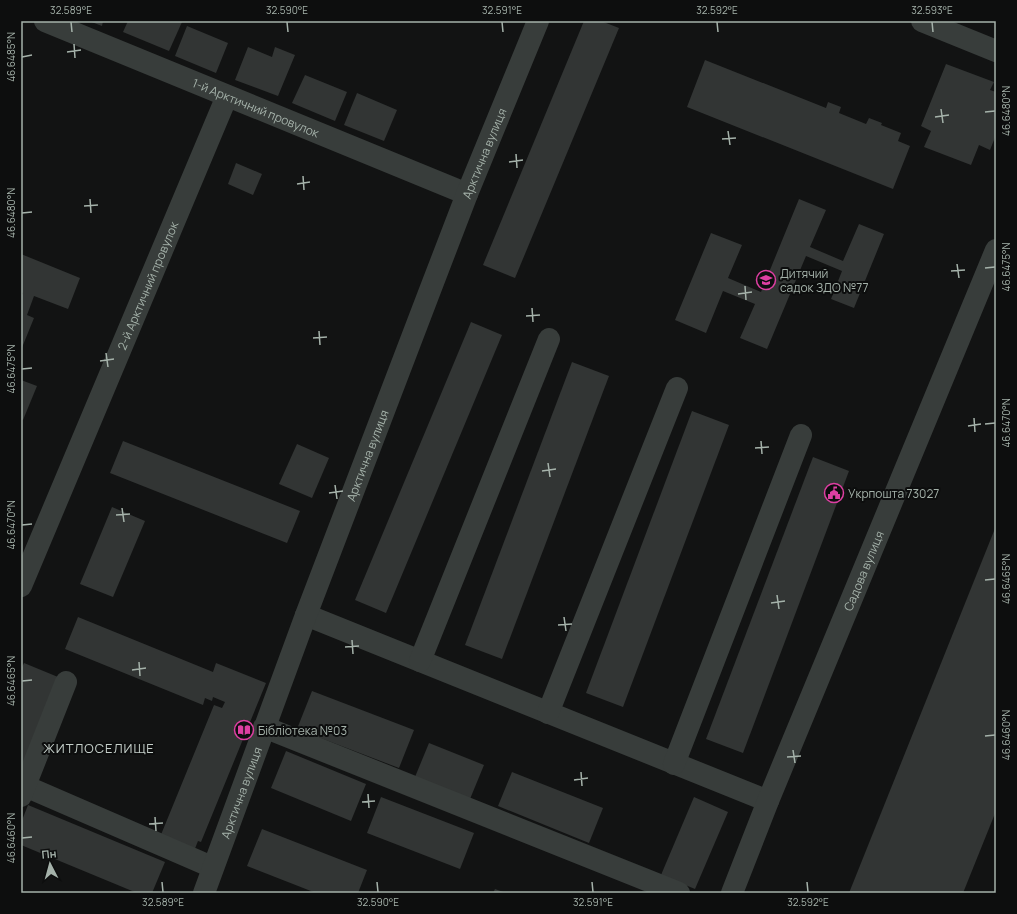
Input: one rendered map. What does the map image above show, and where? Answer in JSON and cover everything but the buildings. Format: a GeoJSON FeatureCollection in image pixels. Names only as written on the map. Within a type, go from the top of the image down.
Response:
{"type":"FeatureCollection","features":[{"type":"Feature","properties":{"kind":"street","name":"1-й Арктичний провулок"},"geometry":{"type":"LineString","coordinates":[[45,21],[467,194]]}},
{"type":"Feature","properties":{"kind":"street","name":"Арктична вулиця"},"geometry":{"type":"LineString","coordinates":[[204,893],[212,867],[306,615],[467,194],[538,21]]}},
{"type":"Feature","properties":{"kind":"street"},"geometry":{"type":"LineString","coordinates":[[922,21],[996,51]]}},
{"type":"Feature","properties":{"kind":"street","name":"2-й Арктичний провулок"},"geometry":{"type":"LineString","coordinates":[[21,586],[227,96]]}},
{"type":"Feature","properties":{"kind":"street","name":"Садова вулиця"},"geometry":{"type":"LineString","coordinates":[[732,893],[768,801],[996,250]]}},
{"type":"Feature","properties":{"kind":"street"},"geometry":{"type":"LineString","coordinates":[[420,661],[549,339]]}},
{"type":"Feature","properties":{"kind":"street"},"geometry":{"type":"LineString","coordinates":[[548,713],[677,388]]}},
{"type":"Feature","properties":{"kind":"street"},"geometry":{"type":"LineString","coordinates":[[674,764],[801,435]]}},
{"type":"Feature","properties":{"kind":"street"},"geometry":{"type":"LineString","coordinates":[[306,615],[768,801]]}},
{"type":"Feature","properties":{"kind":"street"},"geometry":{"type":"LineString","coordinates":[[66,682],[23,791],[212,867]]}},
{"type":"Feature","properties":{"kind":"street"},"geometry":{"type":"LineString","coordinates":[[264,727],[679,893]]}},
{"type":"Feature","properties":{"kind":"place","name":"Дитячий садок ЗДО №77"},"geometry":{"type":"Point","coordinates":[766,280]}},
{"type":"Feature","properties":{"kind":"place","name":"Укрпошта 73027"},"geometry":{"type":"Point","coordinates":[834,493]}},
{"type":"Feature","properties":{"kind":"place","name":"Бібліотека №03"},"geometry":{"type":"Point","coordinates":[244,730]}},
{"type":"Feature","properties":{"kind":"district","name":"ЖИТЛОСЕЛИЩЕ"},"geometry":{"type":"Point","coordinates":[99,748]}}]}
